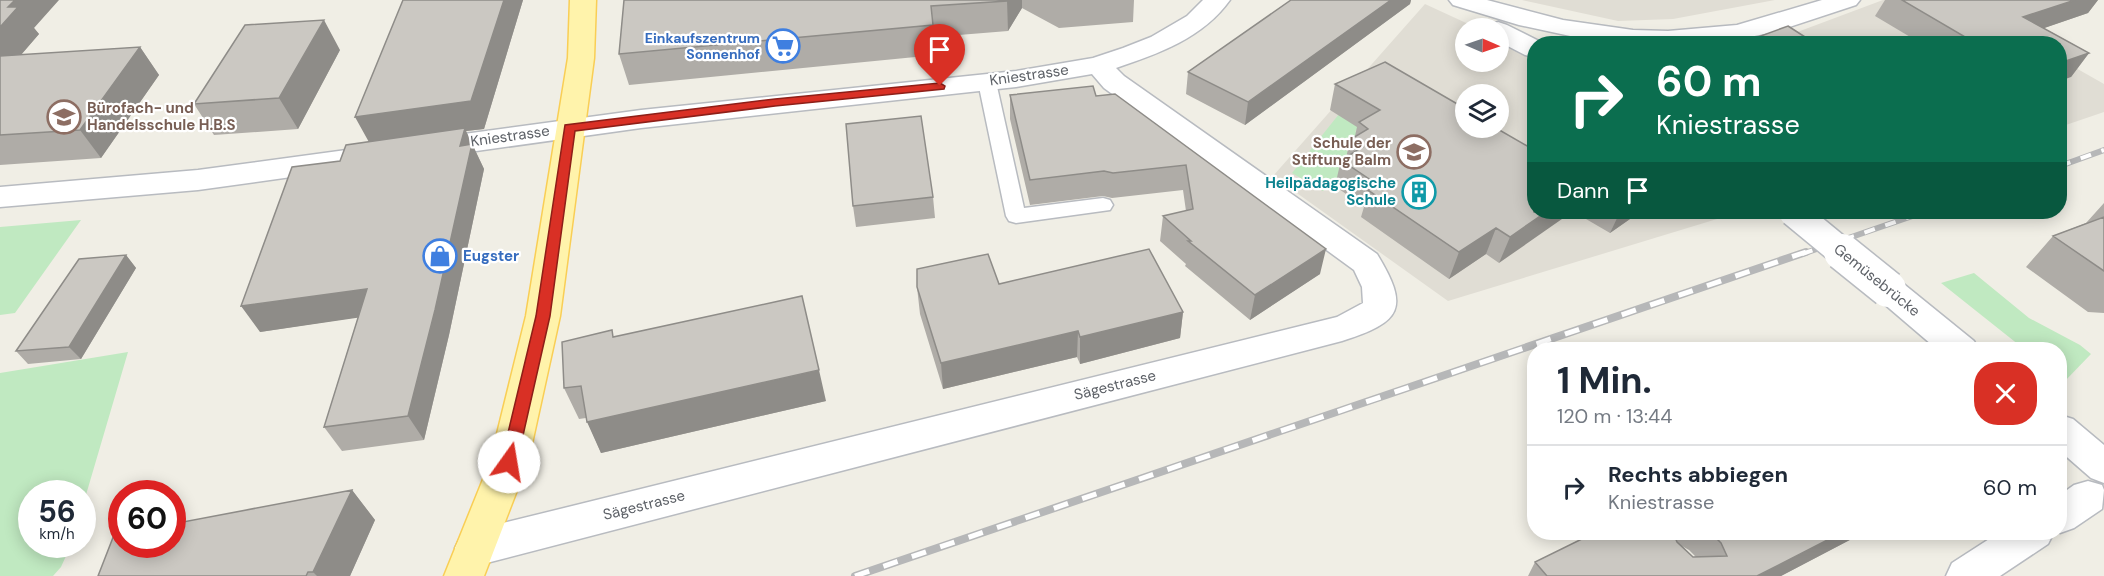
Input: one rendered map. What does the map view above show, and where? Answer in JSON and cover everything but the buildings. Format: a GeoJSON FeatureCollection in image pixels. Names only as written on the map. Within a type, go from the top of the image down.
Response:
{"type":"FeatureCollection","features":[{"type":"Feature","properties":{"kind":"main road"},"geometry":{"type":"LineString","coordinates":[[470,562],[509,462],[543,316],[581,58],[583,0]]}},
{"type":"Feature","properties":{"kind":"street","name":"Kniestrasse"},"geometry":{"type":"LineString","coordinates":[[0,197],[198,180],[569,128],[775,102],[987,82],[1098,64],[1160,43],[1196,21],[1217,0]]}},
{"type":"Feature","properties":{"kind":"street"},"geometry":{"type":"LineString","coordinates":[[1698,36],[1737,33],[1772,26],[1847,0]]}},
{"type":"Feature","properties":{"kind":"street"},"geometry":{"type":"LineString","coordinates":[[1485,17],[1628,36]]}},
{"type":"Feature","properties":{"kind":"street"},"geometry":{"type":"LineString","coordinates":[[1485,17],[1527,44]]}},
{"type":"Feature","properties":{"kind":"street","name":"Sägestrasse"},"geometry":{"type":"LineString","coordinates":[[470,562],[1342,328],[1374,315],[1380,305],[1380,293],[1377,280],[1366,262],[1114,82],[1098,64]]}},
{"type":"Feature","properties":{"kind":"street","name":"Gemüsebrücke"},"geometry":{"type":"LineString","coordinates":[[1801,219],[1952,342]]}},
{"type":"Feature","properties":{"kind":"street"},"geometry":{"type":"LineString","coordinates":[[2067,448],[2084,493]]}},
{"type":"Feature","properties":{"kind":"street"},"geometry":{"type":"LineString","coordinates":[[1966,576],[2022,540]]}},
{"type":"Feature","properties":{"kind":"lane"},"geometry":{"type":"LineString","coordinates":[[987,82],[1016,216],[1103,205]]}},
{"type":"Feature","properties":{"kind":"shaded area"},"geometry":{"type":"Polygon","coordinates":[[[1522,0],[1775,0],[1673,19],[1618,21],[1522,0]]]}},
{"type":"Feature","properties":{"kind":"shaded area"},"geometry":{"type":"Polygon","coordinates":[[[1883,0],[1954,0],[2019,36],[1787,36],[1883,0]]]}},
{"type":"Feature","properties":{"kind":"shaded area","name":"Schule der Stiftung Balm"},"geometry":{"type":"Polygon","coordinates":[[[1425,4],[1455,18],[1455,72],[1509,72],[1509,45],[1527,55],[1527,219],[1717,219],[1448,301],[1273,176],[1425,4]]]}},
{"type":"Feature","properties":{"kind":"shaded area"},"geometry":{"type":"Polygon","coordinates":[[[2067,63],[2104,84],[2104,112],[2067,125],[2067,63]]]}},
{"type":"Feature","properties":{"kind":"green space"},"geometry":{"type":"Polygon","coordinates":[[[1347,104],[1375,118],[1355,131],[1365,138],[1346,150],[1354,156],[1338,167],[1344,173],[1323,191],[1292,173],[1347,104]]]}},
{"type":"Feature","properties":{"kind":"green space"},"geometry":{"type":"Polygon","coordinates":[[[81,220],[15,313],[0,315],[0,227],[81,220]]]}},
{"type":"Feature","properties":{"kind":"green space"},"geometry":{"type":"Polygon","coordinates":[[[1974,273],[2029,318],[2080,345],[2091,354],[2067,379],[2067,342],[2015,342],[1941,283],[1974,273]]]}},
{"type":"Feature","properties":{"kind":"green space"},"geometry":{"type":"Polygon","coordinates":[[[128,352],[90,480],[18,480],[18,558],[65,558],[53,576],[0,576],[0,373],[128,352]]]}},
{"type":"Feature","properties":{"kind":"railway"},"geometry":{"type":"LineString","coordinates":[[2067,163],[2104,150]]}},
{"type":"Feature","properties":{"kind":"railway"},"geometry":{"type":"LineString","coordinates":[[1802,254],[1904,219]]}},
{"type":"Feature","properties":{"kind":"railway"},"geometry":{"type":"LineString","coordinates":[[1542,342],[1806,252]]}},
{"type":"Feature","properties":{"kind":"railway"},"geometry":{"type":"LineString","coordinates":[[855,576],[1527,347]]}},
{"type":"Feature","properties":{"kind":"place","name":"Einkaufszentrum Sonnenhof"},"geometry":{"type":"Point","coordinates":[783,46]}},
{"type":"Feature","properties":{"kind":"place","name":"Bürofach- und Handelsschule H.B.S"},"geometry":{"type":"Point","coordinates":[64,117]}},
{"type":"Feature","properties":{"kind":"place","name":"Schule der Stiftung Balm"},"geometry":{"type":"Point","coordinates":[1414,152]}},
{"type":"Feature","properties":{"kind":"place","name":"Heilpädagogische Schule"},"geometry":{"type":"Point","coordinates":[1419,192]}},
{"type":"Feature","properties":{"kind":"place","name":"Eugster"},"geometry":{"type":"Point","coordinates":[440,256]}},
{"type":"Feature","properties":{"kind":"route"},"geometry":{"type":"LineString","coordinates":[[509,462],[543,316],[569,128],[775,102],[940,86]]}}]}
